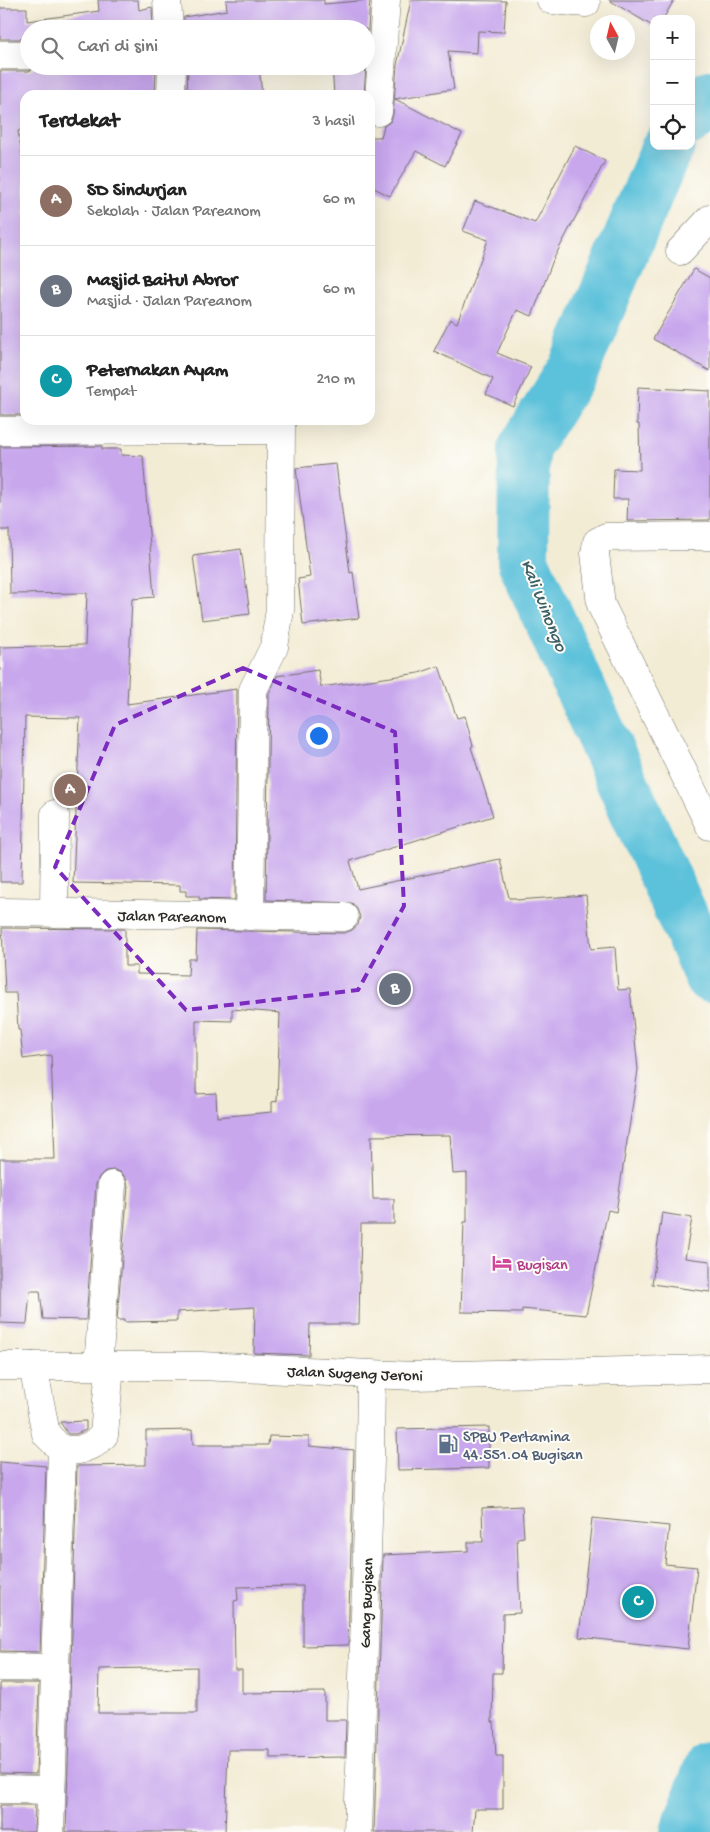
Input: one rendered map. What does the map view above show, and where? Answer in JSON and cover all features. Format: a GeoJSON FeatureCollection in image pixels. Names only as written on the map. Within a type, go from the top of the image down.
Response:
{"type":"FeatureCollection","features":[{"type":"Feature","properties":{"kind":"street"},"geometry":{"type":"LineString","coordinates":[[167,0],[168,20]]}},
{"type":"Feature","properties":{"kind":"street"},"geometry":{"type":"LineString","coordinates":[[378,112],[386,0]]}},
{"type":"Feature","properties":{"kind":"street"},"geometry":{"type":"LineString","coordinates":[[551,0],[586,3]]}},
{"type":"Feature","properties":{"kind":"street"},"geometry":{"type":"LineString","coordinates":[[0,56],[20,55]]}},
{"type":"Feature","properties":{"kind":"street"},"geometry":{"type":"LineString","coordinates":[[170,90],[171,75]]}},
{"type":"Feature","properties":{"kind":"street"},"geometry":{"type":"LineString","coordinates":[[680,251],[710,219]]}},
{"type":"Feature","properties":{"kind":"street"},"geometry":{"type":"LineString","coordinates":[[0,431],[104,425],[281,425],[280,610],[274,647],[254,690],[250,916]]}},
{"type":"Feature","properties":{"kind":"street"},"geometry":{"type":"LineString","coordinates":[[710,536],[606,537],[597,542],[595,553],[601,605],[710,826]]}},
{"type":"Feature","properties":{"kind":"street"},"geometry":{"type":"LineString","coordinates":[[54,913],[56,814]]}},
{"type":"Feature","properties":{"kind":"street","name":"Jalan Pareanom"},"geometry":{"type":"LineString","coordinates":[[0,912],[344,917]]}},
{"type":"Feature","properties":{"kind":"street"},"geometry":{"type":"LineString","coordinates":[[33,1366],[46,1434],[62,1450],[80,1450],[94,1444],[104,1435],[104,1366],[112,1185]]}},
{"type":"Feature","properties":{"kind":"street","name":"Jalan Sugeng Jeroni"},"geometry":{"type":"LineString","coordinates":[[0,1366],[201,1366],[371,1375],[697,1369]]}},
{"type":"Feature","properties":{"kind":"street","name":"Gang Bugisan"},"geometry":{"type":"LineString","coordinates":[[358,1832],[371,1375]]}},
{"type":"Feature","properties":{"kind":"street"},"geometry":{"type":"LineString","coordinates":[[50,1832],[49,1790],[62,1450]]}},
{"type":"Feature","properties":{"kind":"street"},"geometry":{"type":"LineString","coordinates":[[0,1667],[54,1668]]}},
{"type":"Feature","properties":{"kind":"street"},"geometry":{"type":"LineString","coordinates":[[0,1788],[49,1790]]}},
{"type":"Feature","properties":{"kind":"highlighted area"},"geometry":{"type":"Polygon","coordinates":[[[243,668],[395,732],[404,906],[358,990],[186,1010],[55,867],[115,725],[243,668]]]}},
{"type":"Feature","properties":{"kind":"building"},"geometry":{"type":"Polygon","coordinates":[[[98,0],[138,0],[139,10],[152,7],[153,20],[34,20],[99,11],[98,0]]]}},
{"type":"Feature","properties":{"kind":"building"},"geometry":{"type":"Polygon","coordinates":[[[226,0],[324,0],[324,4],[370,0],[369,20],[184,20],[184,17],[227,10],[226,0]]]}},
{"type":"Feature","properties":{"kind":"building"},"geometry":{"type":"Polygon","coordinates":[[[411,0],[506,1],[504,32],[478,31],[477,53],[448,51],[454,89],[395,99],[462,134],[445,166],[416,151],[390,196],[375,188],[375,137],[381,137],[384,126],[391,121],[397,65],[411,0]]]}},
{"type":"Feature","properties":{"kind":"building"},"geometry":{"type":"Polygon","coordinates":[[[609,0],[674,0],[665,15],[650,15],[650,25],[609,0]]]}},
{"type":"Feature","properties":{"kind":"building"},"geometry":{"type":"Polygon","coordinates":[[[0,8],[27,8],[27,20],[20,20],[20,39],[0,39],[0,8]]]}},
{"type":"Feature","properties":{"kind":"building"},"geometry":{"type":"Polygon","coordinates":[[[0,71],[20,71],[20,75],[156,75],[155,90],[20,90],[20,130],[18,131],[20,143],[20,415],[0,415],[0,71]]]}},
{"type":"Feature","properties":{"kind":"building"},"geometry":{"type":"Polygon","coordinates":[[[188,75],[260,75],[261,90],[187,90],[188,75]]]}},
{"type":"Feature","properties":{"kind":"building"},"geometry":{"type":"Polygon","coordinates":[[[333,75],[365,75],[364,90],[334,90],[333,75]]]}},
{"type":"Feature","properties":{"kind":"building"},"geometry":{"type":"Polygon","coordinates":[[[575,146],[605,161],[553,260],[532,316],[517,310],[497,353],[531,367],[513,406],[486,394],[493,379],[434,351],[450,319],[457,323],[488,240],[463,231],[475,201],[535,223],[575,146]]]}},
{"type":"Feature","properties":{"kind":"building"},"geometry":{"type":"Polygon","coordinates":[[[694,269],[710,278],[710,371],[653,339],[694,269]]]}},
{"type":"Feature","properties":{"kind":"building"},"geometry":{"type":"Polygon","coordinates":[[[638,387],[710,391],[710,520],[627,521],[628,499],[613,499],[614,469],[640,470],[639,424],[637,424],[638,387]]]}},
{"type":"Feature","properties":{"kind":"building"},"geometry":{"type":"Polygon","coordinates":[[[102,446],[102,449],[121,449],[121,455],[143,456],[154,597],[132,599],[127,704],[237,689],[235,900],[199,899],[199,896],[186,896],[186,891],[180,891],[180,885],[73,883],[80,718],[25,717],[22,882],[0,882],[0,647],[85,645],[87,593],[10,594],[9,530],[0,530],[0,447],[102,446]]]}},
{"type":"Feature","properties":{"kind":"building"},"geometry":{"type":"Polygon","coordinates":[[[336,464],[350,573],[353,572],[359,618],[303,625],[298,579],[310,577],[296,468],[336,464]]]}},
{"type":"Feature","properties":{"kind":"building"},"geometry":{"type":"Polygon","coordinates":[[[241,549],[250,614],[202,620],[193,556],[241,549]]]}},
{"type":"Feature","properties":{"kind":"building"},"geometry":{"type":"Polygon","coordinates":[[[439,666],[457,718],[465,716],[473,746],[471,747],[493,816],[350,861],[358,889],[500,859],[509,898],[516,898],[517,900],[586,895],[591,949],[615,947],[618,990],[630,989],[638,1070],[616,1212],[608,1210],[586,1315],[522,1309],[522,1313],[461,1312],[464,1222],[467,1222],[467,1173],[453,1174],[450,1135],[371,1136],[373,1199],[394,1199],[394,1224],[361,1224],[359,1324],[310,1324],[309,1355],[254,1353],[255,1307],[177,1312],[177,1321],[124,1322],[124,1320],[117,1320],[128,1186],[126,1178],[120,1172],[114,1170],[105,1171],[99,1177],[96,1184],[86,1320],[43,1319],[40,1291],[30,1291],[27,1324],[0,1323],[0,1159],[55,1159],[51,1055],[23,1059],[20,1030],[18,1030],[16,993],[5,993],[2,928],[125,929],[125,966],[137,966],[137,974],[188,975],[189,959],[196,959],[197,930],[344,933],[352,930],[358,925],[360,917],[352,903],[266,900],[269,694],[277,676],[318,670],[321,687],[419,673],[439,666]],[[232,1009],[232,1021],[196,1020],[196,1094],[216,1093],[217,1117],[272,1112],[272,1102],[277,1101],[280,1013],[232,1009]]]}},
{"type":"Feature","properties":{"kind":"building"},"geometry":{"type":"Polygon","coordinates":[[[662,1213],[692,1218],[685,1258],[710,1261],[710,1292],[652,1284],[662,1213]]]}},
{"type":"Feature","properties":{"kind":"building"},"geometry":{"type":"Polygon","coordinates":[[[86,1421],[86,1430],[76,1434],[68,1434],[60,1422],[86,1421]]]}},
{"type":"Feature","properties":{"kind":"building"},"geometry":{"type":"Polygon","coordinates":[[[489,1427],[489,1468],[398,1470],[397,1429],[489,1427]]]}},
{"type":"Feature","properties":{"kind":"building"},"geometry":{"type":"Polygon","coordinates":[[[192,1430],[193,1445],[268,1445],[269,1436],[309,1437],[309,1446],[354,1450],[348,1645],[303,1646],[303,1586],[237,1587],[238,1600],[234,1601],[235,1670],[242,1670],[242,1693],[325,1692],[325,1720],[346,1720],[345,1757],[270,1758],[270,1750],[228,1750],[225,1832],[66,1832],[77,1466],[146,1465],[146,1431],[192,1430]],[[197,1667],[99,1669],[98,1713],[197,1713],[197,1667]]]}},
{"type":"Feature","properties":{"kind":"building"},"geometry":{"type":"Polygon","coordinates":[[[0,1462],[46,1466],[40,1652],[0,1651],[0,1462]]]}},
{"type":"Feature","properties":{"kind":"building"},"geometry":{"type":"Polygon","coordinates":[[[522,1506],[524,1537],[517,1538],[520,1613],[503,1614],[502,1673],[493,1673],[492,1722],[494,1722],[496,1756],[503,1756],[503,1809],[475,1809],[473,1832],[374,1832],[383,1555],[468,1551],[468,1542],[483,1542],[482,1508],[522,1506]]]}},
{"type":"Feature","properties":{"kind":"building"},"geometry":{"type":"Polygon","coordinates":[[[592,1518],[669,1526],[665,1564],[697,1567],[688,1649],[579,1637],[592,1518]]]}},
{"type":"Feature","properties":{"kind":"building"},"geometry":{"type":"Polygon","coordinates":[[[0,1683],[39,1683],[36,1774],[0,1773],[0,1683]]]}},
{"type":"Feature","properties":{"kind":"building"},"geometry":{"type":"Polygon","coordinates":[[[0,1805],[35,1805],[34,1832],[0,1832],[0,1805]]]}},
{"type":"Feature","properties":{"kind":"waterway","name":"Kali Winongo"},"geometry":{"type":"LineString","coordinates":[[695,114],[710,96]]}},
{"type":"Feature","properties":{"kind":"waterway","name":"Kali Winongo"},"geometry":{"type":"LineString","coordinates":[[666,150],[574,368],[524,448],[523,561],[710,977]]}},
{"type":"Feature","properties":{"kind":"waterway","name":"Kali Winongo"},"geometry":{"type":"LineString","coordinates":[[686,1832],[710,1767]]}},
{"type":"Feature","properties":{"kind":"place","name":"SD Sindurjan"},"geometry":{"type":"Point","coordinates":[70,790]}},
{"type":"Feature","properties":{"kind":"place","name":"Masjid Baitul Abror"},"geometry":{"type":"Point","coordinates":[395,989]}},
{"type":"Feature","properties":{"kind":"place","name":"Bugisan"},"geometry":{"type":"Point","coordinates":[502,1263]}},
{"type":"Feature","properties":{"kind":"place","name":"SPBU Pertamina 44.551.04 Bugisan"},"geometry":{"type":"Point","coordinates":[448,1444]}},
{"type":"Feature","properties":{"kind":"place","name":"Peternakan Ayam"},"geometry":{"type":"Point","coordinates":[638,1602]}}]}
